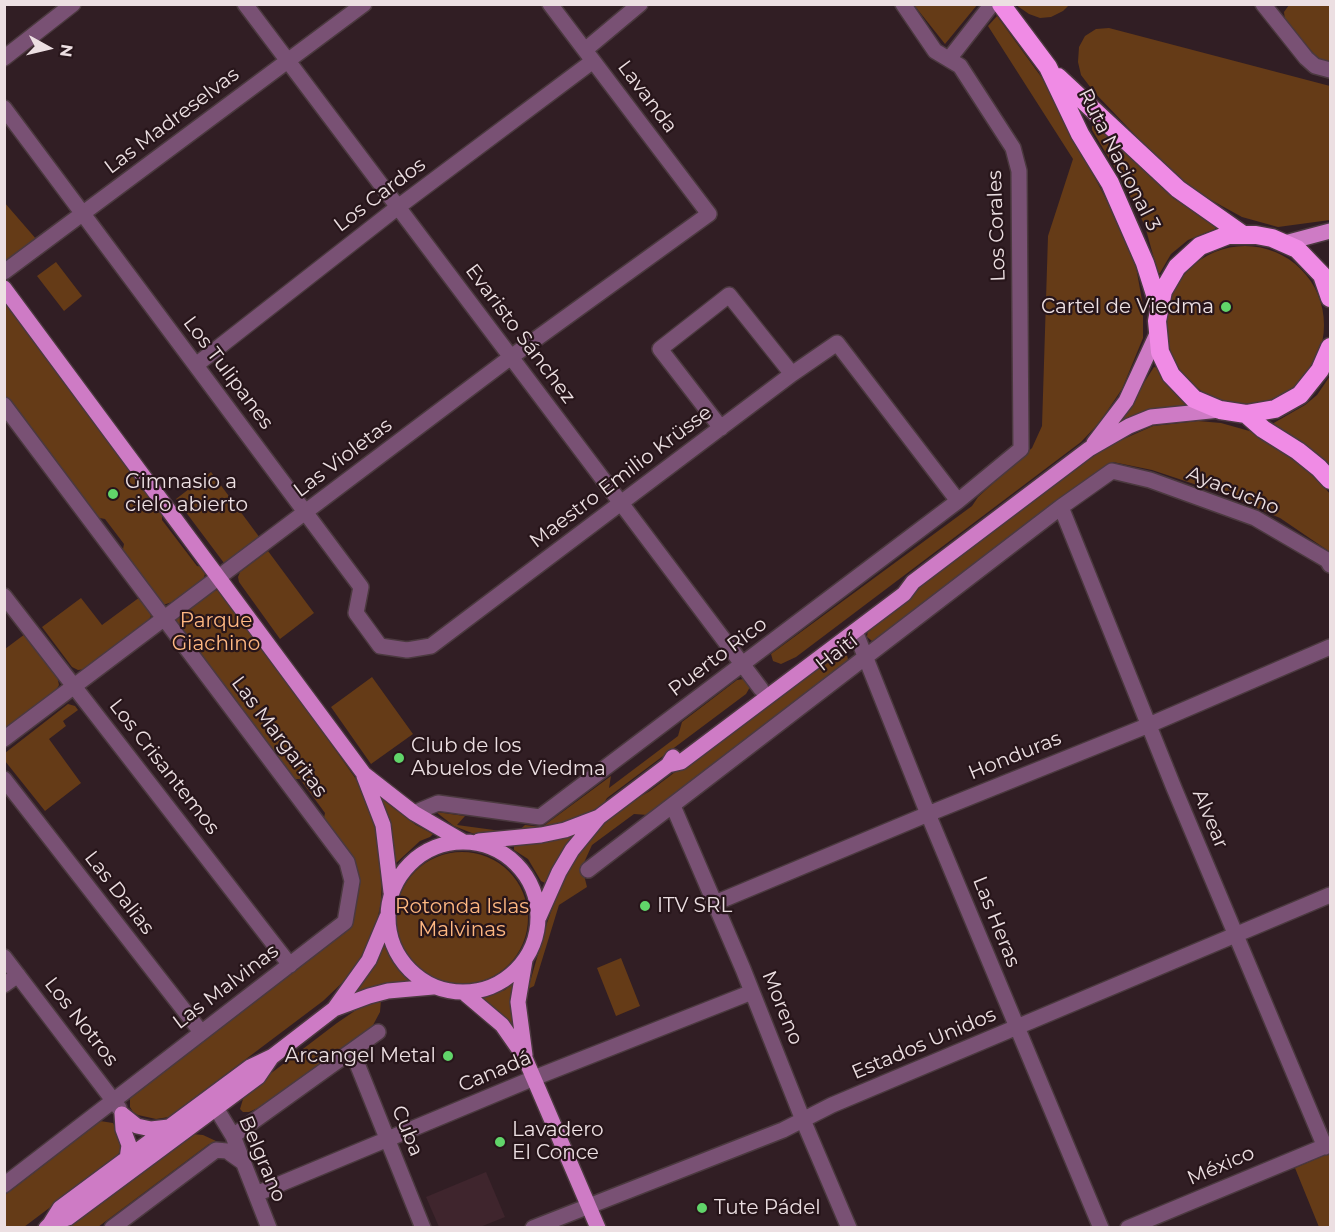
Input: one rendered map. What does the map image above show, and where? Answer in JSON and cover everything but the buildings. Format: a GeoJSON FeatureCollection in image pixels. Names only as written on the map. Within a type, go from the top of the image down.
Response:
{"type":"FeatureCollection","features":[{"type":"Feature","properties":{"kind":"highway","name":"Ruta Nacional 3"},"geometry":{"type":"LineString","coordinates":[[1001,4],[1048,67],[1178,189],[1242,234]]}},
{"type":"Feature","properties":{"kind":"highway","name":"Ruta Nacional 3"},"geometry":{"type":"LineString","coordinates":[[1048,67],[1080,134],[1114,192],[1145,263],[1159,309]]}},
{"type":"Feature","properties":{"kind":"highway","name":"Ruta Nacional 3"},"geometry":{"type":"LineString","coordinates":[[1330,298],[1322,274],[1297,249],[1272,238],[1242,234],[1228,235],[1200,246],[1177,267],[1163,291],[1157,334],[1160,352],[1171,375],[1194,399],[1220,410],[1246,414],[1275,409],[1300,395],[1320,370],[1330,347]]}},
{"type":"Feature","properties":{"kind":"highway"},"geometry":{"type":"LineString","coordinates":[[1246,414],[1263,429],[1298,451],[1330,480]]}},
{"type":"Feature","properties":{"kind":"main road"},"geometry":{"type":"LineString","coordinates":[[1285,243],[1330,231]]}},
{"type":"Feature","properties":{"kind":"main road"},"geometry":{"type":"LineString","coordinates":[[4,288],[364,774],[414,813],[469,841],[501,852],[522,868],[534,889],[539,917]]}},
{"type":"Feature","properties":{"kind":"main road"},"geometry":{"type":"LineString","coordinates":[[1089,449],[1125,401],[1157,334]]}},
{"type":"Feature","properties":{"kind":"main road"},"geometry":{"type":"LineString","coordinates":[[668,765],[681,762],[904,594],[913,582],[1089,449],[1129,426],[1151,417],[1220,410]]}},
{"type":"Feature","properties":{"kind":"main road"},"geometry":{"type":"LineString","coordinates":[[391,892],[404,869],[420,854],[447,843],[541,835],[566,830],[599,817],[668,765],[675,753],[899,585],[913,582]]}},
{"type":"Feature","properties":{"kind":"main road"},"geometry":{"type":"LineString","coordinates":[[48,1226],[60,1208],[250,1067],[273,1056],[334,1009],[369,960],[387,917],[391,892],[383,825],[364,774]]}},
{"type":"Feature","properties":{"kind":"main road"},"geometry":{"type":"LineString","coordinates":[[525,1058],[518,1002],[525,960],[535,939],[539,917],[568,858],[599,817]]}},
{"type":"Feature","properties":{"kind":"main road"},"geometry":{"type":"LineString","coordinates":[[387,917],[393,943],[403,963],[420,979],[433,987]]}},
{"type":"Feature","properties":{"kind":"main road"},"geometry":{"type":"LineString","coordinates":[[334,1009],[388,991],[433,987],[463,992],[485,989],[508,977],[525,960]]}},
{"type":"Feature","properties":{"kind":"main road"},"geometry":{"type":"LineString","coordinates":[[463,992],[502,1025],[525,1058],[598,1227]]}},
{"type":"Feature","properties":{"kind":"main road"},"geometry":{"type":"LineString","coordinates":[[48,1226],[68,1218],[258,1077],[273,1056]]}},
{"type":"Feature","properties":{"kind":"main road"},"geometry":{"type":"LineString","coordinates":[[118,1107],[137,1126],[151,1129],[171,1126]]}},
{"type":"Feature","properties":{"kind":"main road"},"geometry":{"type":"LineString","coordinates":[[118,1107],[129,1145],[127,1159]]}},
{"type":"Feature","properties":{"kind":"street"},"geometry":{"type":"LineString","coordinates":[[4,58],[73,4]]}},
{"type":"Feature","properties":{"kind":"street","name":"Evaristo Sánchez"},"geometry":{"type":"LineString","coordinates":[[245,4],[761,689]]}},
{"type":"Feature","properties":{"kind":"street","name":"Las Madreselvas"},"geometry":{"type":"LineString","coordinates":[[4,272],[364,4]]}},
{"type":"Feature","properties":{"kind":"street","name":"Lavanda"},"geometry":{"type":"LineString","coordinates":[[550,4],[710,214]]}},
{"type":"Feature","properties":{"kind":"street","name":"Los Cardos"},"geometry":{"type":"LineString","coordinates":[[196,365],[589,56],[640,4]]}},
{"type":"Feature","properties":{"kind":"street","name":"Los Corales"},"geometry":{"type":"LineString","coordinates":[[903,4],[935,51],[960,66],[1013,148],[1019,171],[1022,449]]}},
{"type":"Feature","properties":{"kind":"street"},"geometry":{"type":"LineString","coordinates":[[949,59],[992,4]]}},
{"type":"Feature","properties":{"kind":"street"},"geometry":{"type":"LineString","coordinates":[[1269,7],[1306,58],[1315,66],[1330,70]]}},
{"type":"Feature","properties":{"kind":"street","name":"Los Tulipanes"},"geometry":{"type":"LineString","coordinates":[[4,108],[361,587],[356,613],[380,646],[407,650]]}},
{"type":"Feature","properties":{"kind":"street","name":"Las Violetas"},"geometry":{"type":"LineString","coordinates":[[4,739],[511,357],[710,214]]}},
{"type":"Feature","properties":{"kind":"street"},"geometry":{"type":"LineString","coordinates":[[721,428],[660,349],[729,295],[792,374]]}},
{"type":"Feature","properties":{"kind":"street","name":"Maestro Emilio Krüsse"},"geometry":{"type":"LineString","coordinates":[[407,650],[431,646],[792,374],[837,343],[958,501]]}},
{"type":"Feature","properties":{"kind":"street","name":"Las Margaritas"},"geometry":{"type":"LineString","coordinates":[[4,405],[347,862],[352,881],[349,899]]}},
{"type":"Feature","properties":{"kind":"street","name":"Puerto Rico"},"geometry":{"type":"LineString","coordinates":[[414,813],[438,803],[540,817],[958,501],[1022,449]]}},
{"type":"Feature","properties":{"kind":"street","name":"Haití"},"geometry":{"type":"LineString","coordinates":[[588,870],[1061,507],[1112,471]]}},
{"type":"Feature","properties":{"kind":"street","name":"Ayacucho"},"geometry":{"type":"LineString","coordinates":[[1112,471],[1150,480],[1255,519],[1317,554],[1330,565]]}},
{"type":"Feature","properties":{"kind":"street","name":"Alvear"},"geometry":{"type":"LineString","coordinates":[[1061,507],[1236,935],[1328,1145]]}},
{"type":"Feature","properties":{"kind":"street","name":"Los Crisantemos"},"geometry":{"type":"LineString","coordinates":[[4,596],[290,965]]}},
{"type":"Feature","properties":{"kind":"street","name":"Las Heras"},"geometry":{"type":"LineString","coordinates":[[855,631],[1016,1028],[1062,1131],[1101,1227]]}},
{"type":"Feature","properties":{"kind":"street","name":"Honduras"},"geometry":{"type":"LineString","coordinates":[[715,903],[1149,725],[1330,647]]}},
{"type":"Feature","properties":{"kind":"street","name":"Las Dalias"},"geometry":{"type":"LineString","coordinates":[[4,779],[201,1032]]}},
{"type":"Feature","properties":{"kind":"street","name":"Moreno"},"geometry":{"type":"LineString","coordinates":[[673,806],[849,1227]]}},
{"type":"Feature","properties":{"kind":"street","name":"Estados Unidos"},"geometry":{"type":"LineString","coordinates":[[533,1227],[783,1130],[832,1105],[1330,895]]}},
{"type":"Feature","properties":{"kind":"street","name":"Las Malvinas"},"geometry":{"type":"LineString","coordinates":[[4,1185],[118,1107],[201,1032],[345,922],[349,899]]}},
{"type":"Feature","properties":{"kind":"street","name":"Los Notros"},"geometry":{"type":"LineString","coordinates":[[4,957],[118,1107]]}},
{"type":"Feature","properties":{"kind":"street"},"geometry":{"type":"LineString","coordinates":[[4,985],[18,975]]}},
{"type":"Feature","properties":{"kind":"street","name":"Canadá"},"geometry":{"type":"LineString","coordinates":[[256,1194],[534,1078],[752,992]]}},
{"type":"Feature","properties":{"kind":"street"},"geometry":{"type":"LineString","coordinates":[[233,1136],[378,1032]]}},
{"type":"Feature","properties":{"kind":"street","name":"Cuba"},"geometry":{"type":"LineString","coordinates":[[352,1051],[423,1227]]}},
{"type":"Feature","properties":{"kind":"street","name":"Belgrano"},"geometry":{"type":"LineString","coordinates":[[216,1108],[233,1136],[269,1227]]}},
{"type":"Feature","properties":{"kind":"street","name":"México"},"geometry":{"type":"LineString","coordinates":[[1128,1227],[1328,1145]]}},
{"type":"Feature","properties":{"kind":"street"},"geometry":{"type":"LineString","coordinates":[[112,1227],[216,1150],[227,1151],[244,1163]]}},
{"type":"Feature","properties":{"kind":"shaded area"},"geometry":{"type":"Polygon","coordinates":[[[486,1172],[505,1217],[480,1227],[439,1227],[426,1197],[486,1172]]]}},
{"type":"Feature","properties":{"kind":"green space"},"geometry":{"type":"Polygon","coordinates":[[[914,5],[977,5],[945,44],[914,5]]]}},
{"type":"Feature","properties":{"kind":"green space"},"geometry":{"type":"Polygon","coordinates":[[[1016,5],[1069,5],[1051,17],[1040,18],[1016,5]]]}},
{"type":"Feature","properties":{"kind":"green space"},"geometry":{"type":"Polygon","coordinates":[[[1289,5],[1330,5],[1330,64],[1320,61],[1285,20],[1284,12],[1289,5]]]}},
{"type":"Feature","properties":{"kind":"green space"},"geometry":{"type":"Polygon","coordinates":[[[997,16],[1042,78],[1133,250],[1143,306],[1143,338],[1122,389],[1099,423],[1081,442],[796,657],[781,664],[773,661],[771,654],[972,506],[978,497],[1032,448],[1042,426],[1048,236],[1073,159],[988,26],[997,16]]]}},
{"type":"Feature","properties":{"kind":"green space"},"geometry":{"type":"Polygon","coordinates":[[[1109,28],[1330,86],[1330,220],[1278,227],[1242,217],[1182,184],[1094,92],[1081,75],[1078,62],[1079,47],[1085,36],[1096,29],[1109,28]]]}},
{"type":"Feature","properties":{"kind":"green space"},"geometry":{"type":"Polygon","coordinates":[[[1092,126],[1097,127],[1134,159],[1173,198],[1215,225],[1215,229],[1188,240],[1171,254],[1160,273],[1158,273],[1145,226],[1122,180],[1092,130],[1092,126]]]}},
{"type":"Feature","properties":{"kind":"green space"},"geometry":{"type":"Polygon","coordinates":[[[4,202],[37,240],[5,262],[4,202]]]}},
{"type":"Feature","properties":{"kind":"green space"},"geometry":{"type":"Polygon","coordinates":[[[1245,246],[1275,252],[1301,269],[1318,295],[1324,325],[1318,355],[1301,381],[1275,398],[1245,404],[1215,398],[1189,381],[1172,355],[1166,325],[1172,295],[1189,269],[1215,252],[1245,246]]]}},
{"type":"Feature","properties":{"kind":"green space"},"geometry":{"type":"Polygon","coordinates":[[[56,262],[82,296],[64,311],[37,276],[56,262]]]}},
{"type":"Feature","properties":{"kind":"green space","name":"Parque Giachino"},"geometry":{"type":"Polygon","coordinates":[[[5,299],[162,511],[162,520],[197,566],[204,567],[203,580],[172,602],[163,605],[156,600],[122,554],[124,544],[105,519],[95,517],[5,398],[5,299]]]}},
{"type":"Feature","properties":{"kind":"green space"},"geometry":{"type":"Polygon","coordinates":[[[1154,367],[1158,368],[1164,381],[1190,406],[1151,409],[1122,421],[1121,419],[1154,367]]]}},
{"type":"Feature","properties":{"kind":"green space"},"geometry":{"type":"Polygon","coordinates":[[[1330,376],[1330,465],[1303,443],[1272,424],[1305,405],[1317,395],[1330,376]]]}},
{"type":"Feature","properties":{"kind":"green space"},"geometry":{"type":"Polygon","coordinates":[[[1198,421],[1221,423],[1253,432],[1292,457],[1319,481],[1330,494],[1330,552],[1280,518],[1227,495],[1152,470],[1113,462],[880,638],[872,641],[867,637],[868,629],[874,621],[1110,445],[1153,426],[1198,421]]]}},
{"type":"Feature","properties":{"kind":"green space"},"geometry":{"type":"Polygon","coordinates":[[[211,472],[260,538],[224,563],[176,499],[211,472]]]}},
{"type":"Feature","properties":{"kind":"green space"},"geometry":{"type":"Polygon","coordinates":[[[268,551],[314,613],[280,639],[239,582],[238,577],[240,572],[268,551]]]}},
{"type":"Feature","properties":{"kind":"green space"},"geometry":{"type":"Polygon","coordinates":[[[218,590],[226,595],[358,782],[375,825],[380,849],[381,902],[377,921],[363,955],[343,982],[323,1001],[169,1117],[156,1119],[133,1112],[130,1107],[130,1097],[346,929],[357,886],[323,823],[325,813],[300,779],[290,779],[177,629],[176,621],[180,613],[209,591],[218,590]]]}},
{"type":"Feature","properties":{"kind":"green space"},"geometry":{"type":"Polygon","coordinates":[[[140,597],[148,607],[151,616],[146,624],[86,669],[78,670],[72,667],[42,627],[81,598],[102,625],[140,597]]]}},
{"type":"Feature","properties":{"kind":"green space"},"geometry":{"type":"Polygon","coordinates":[[[25,634],[57,676],[59,685],[55,692],[5,730],[5,649],[25,634]]]}},
{"type":"Feature","properties":{"kind":"green space"},"geometry":{"type":"Polygon","coordinates":[[[840,650],[846,652],[848,659],[844,666],[648,815],[634,814],[592,845],[582,867],[587,887],[559,905],[534,986],[528,989],[547,923],[565,873],[577,854],[603,823],[620,808],[650,791],[832,653],[840,650]]]}},
{"type":"Feature","properties":{"kind":"green space"},"geometry":{"type":"Polygon","coordinates":[[[372,677],[413,734],[371,764],[331,707],[372,677]]]}},
{"type":"Feature","properties":{"kind":"green space"},"geometry":{"type":"Polygon","coordinates":[[[744,679],[749,682],[750,687],[746,694],[607,798],[601,808],[589,814],[542,830],[482,837],[454,826],[436,812],[465,816],[457,825],[516,833],[525,825],[542,827],[611,776],[609,788],[678,736],[682,722],[737,680],[744,679]]]}},
{"type":"Feature","properties":{"kind":"green space"},"geometry":{"type":"Polygon","coordinates":[[[68,704],[75,706],[78,710],[63,721],[66,726],[49,739],[81,783],[45,811],[5,761],[5,753],[68,704]]]}},
{"type":"Feature","properties":{"kind":"green space","name":"Rotonda Islas Malvinas"},"geometry":{"type":"Polygon","coordinates":[[[382,799],[416,825],[433,834],[420,841],[395,864],[394,845],[382,799]]]}},
{"type":"Feature","properties":{"kind":"green space","name":"Rotonda Islas Malvinas"},"geometry":{"type":"Polygon","coordinates":[[[579,830],[545,883],[541,881],[528,859],[514,850],[514,845],[579,830]]]}},
{"type":"Feature","properties":{"kind":"green space","name":"Rotonda Islas Malvinas"},"geometry":{"type":"Polygon","coordinates":[[[462,852],[487,857],[509,871],[523,893],[528,918],[523,943],[509,965],[487,979],[462,984],[437,979],[415,965],[401,943],[396,918],[401,893],[415,871],[437,857],[462,852]]]}},
{"type":"Feature","properties":{"kind":"green space","name":"Rotonda Islas Malvinas"},"geometry":{"type":"Polygon","coordinates":[[[383,946],[386,947],[397,967],[412,979],[413,983],[355,992],[374,964],[383,946]]]}},
{"type":"Feature","properties":{"kind":"green space"},"geometry":{"type":"Polygon","coordinates":[[[621,958],[640,1006],[616,1016],[597,968],[621,958]]]}},
{"type":"Feature","properties":{"kind":"green space","name":"Rotonda Islas Malvinas"},"geometry":{"type":"Polygon","coordinates":[[[515,983],[515,1031],[482,999],[484,996],[505,990],[515,983]]]}},
{"type":"Feature","properties":{"kind":"green space"},"geometry":{"type":"Polygon","coordinates":[[[381,1000],[380,1012],[372,1027],[260,1107],[249,1112],[243,1112],[240,1109],[249,1090],[359,1008],[381,1000]]]}},
{"type":"Feature","properties":{"kind":"green space"},"geometry":{"type":"Polygon","coordinates":[[[100,1121],[113,1123],[121,1139],[122,1147],[117,1157],[24,1227],[5,1228],[5,1195],[100,1121]]]}},
{"type":"Feature","properties":{"kind":"green space"},"geometry":{"type":"Polygon","coordinates":[[[192,1134],[203,1135],[229,1147],[209,1144],[98,1227],[65,1228],[192,1134]]]}},
{"type":"Feature","properties":{"kind":"green space"},"geometry":{"type":"Polygon","coordinates":[[[1330,1153],[1330,1227],[1319,1227],[1295,1168],[1330,1153]]]}},
{"type":"Feature","properties":{"kind":"place","name":"Cartel de Viedma"},"geometry":{"type":"Point","coordinates":[1226,307]}},
{"type":"Feature","properties":{"kind":"place","name":"Gimnasio a cielo abierto"},"geometry":{"type":"Point","coordinates":[113,494]}},
{"type":"Feature","properties":{"kind":"place","name":"Club de los Abuelos de Viedma"},"geometry":{"type":"Point","coordinates":[399,758]}},
{"type":"Feature","properties":{"kind":"place","name":"ITV SRL"},"geometry":{"type":"Point","coordinates":[645,906]}},
{"type":"Feature","properties":{"kind":"place","name":"Arcangel Metal"},"geometry":{"type":"Point","coordinates":[448,1056]}},
{"type":"Feature","properties":{"kind":"place","name":"Lavadero El Conce"},"geometry":{"type":"Point","coordinates":[500,1142]}},
{"type":"Feature","properties":{"kind":"place","name":"Tute Pádel"},"geometry":{"type":"Point","coordinates":[702,1208]}}]}
